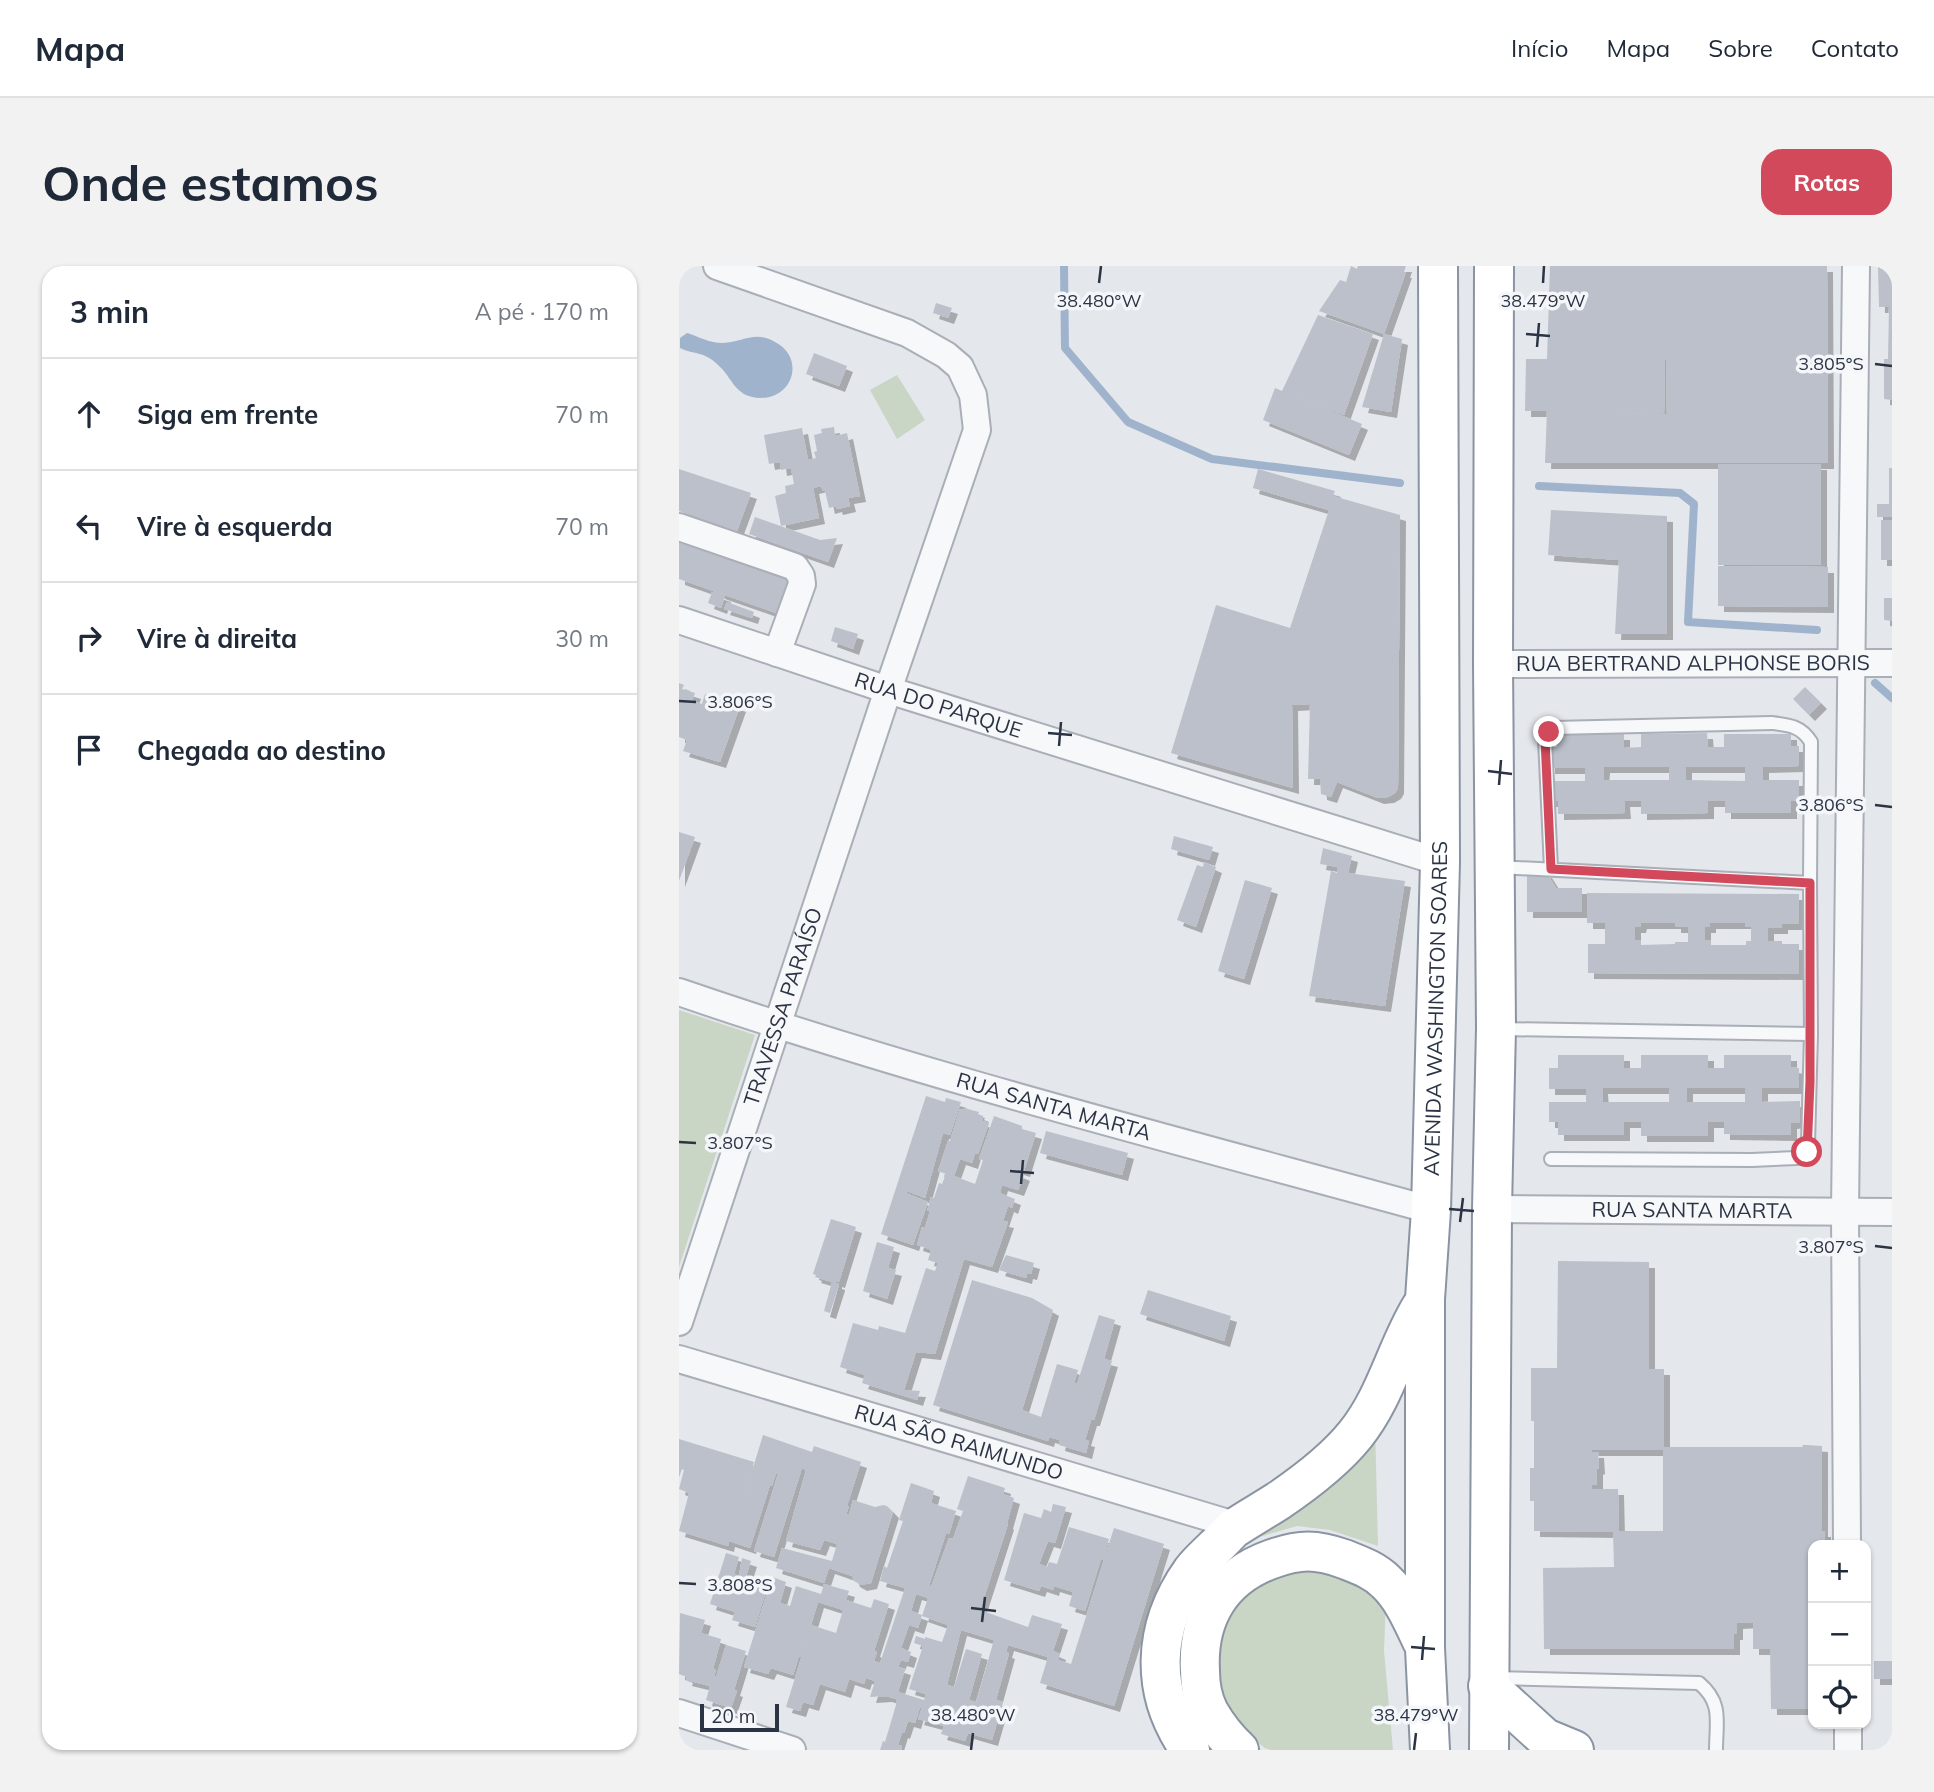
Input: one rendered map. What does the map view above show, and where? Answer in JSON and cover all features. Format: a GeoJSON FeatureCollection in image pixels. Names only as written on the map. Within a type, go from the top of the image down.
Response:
{"type":"FeatureCollection","features":[{"type":"Feature","properties":{"kind":"highway","name":"AVENIDA WASHINGTON SOARES"},"geometry":{"type":"LineString","coordinates":[[1430,1750],[1425,1648],[1425,1299],[1431,1210],[1440,863],[1438,266]]}},
{"type":"Feature","properties":{"kind":"highway"},"geometry":{"type":"LineString","coordinates":[[1489,1750],[1492,1209],[1496,1028],[1494,266]]}},
{"type":"Feature","properties":{"kind":"highway"},"geometry":{"type":"LineString","coordinates":[[1190,1750],[1171,1716],[1160,1669],[1162,1637],[1173,1601],[1193,1569],[1236,1528],[1282,1499],[1329,1464],[1355,1435],[1377,1403],[1411,1322],[1425,1299]]}},
{"type":"Feature","properties":{"kind":"highway"},"geometry":{"type":"LineString","coordinates":[[1239,1750],[1226,1737],[1208,1710],[1200,1685],[1202,1631],[1214,1603],[1223,1591],[1261,1563],[1307,1550],[1329,1553],[1368,1568],[1385,1580],[1399,1596],[1425,1648]]}},
{"type":"Feature","properties":{"kind":"highway"},"geometry":{"type":"LineString","coordinates":[[1488,1682],[1545,1738],[1574,1750]]}},
{"type":"Feature","properties":{"kind":"street","name":"TRAVESSA PARAÍSO"},"geometry":{"type":"LineString","coordinates":[[679,1322],[977,430],[973,395],[960,367],[946,355],[907,333],[717,266]]}},
{"type":"Feature","properties":{"kind":"street"},"geometry":{"type":"LineString","coordinates":[[1847,1540],[1845,1212],[1856,266]]}},
{"type":"Feature","properties":{"kind":"street"},"geometry":{"type":"LineString","coordinates":[[679,527],[795,568],[802,583],[777,653]]}},
{"type":"Feature","properties":{"kind":"street","name":"RUA DO PARQUE"},"geometry":{"type":"LineString","coordinates":[[679,620],[888,690],[1440,863]]}},
{"type":"Feature","properties":{"kind":"street","name":"RUA BERTRAND ALPHONSE BORIS"},"geometry":{"type":"LineString","coordinates":[[1493,664],[1892,663]]}},
{"type":"Feature","properties":{"kind":"street","name":"RUA SANTA MARTA"},"geometry":{"type":"LineString","coordinates":[[679,992],[777,1026],[1050,1105],[1431,1210]]}},
{"type":"Feature","properties":{"kind":"street","name":"RUA SANTA MARTA"},"geometry":{"type":"LineString","coordinates":[[1492,1209],[1892,1212]]}},
{"type":"Feature","properties":{"kind":"street","name":"RUA SÃO RAIMUNDO"},"geometry":{"type":"LineString","coordinates":[[679,1359],[1236,1528]]}},
{"type":"Feature","properties":{"kind":"street"},"geometry":{"type":"LineString","coordinates":[[679,1713],[792,1750]]}},
{"type":"Feature","properties":{"kind":"street"},"geometry":{"type":"LineString","coordinates":[[1847,1729],[1848,1750]]}},
{"type":"Feature","properties":{"kind":"lane"},"geometry":{"type":"LineString","coordinates":[[1551,869],[1545,739],[1553,728],[1772,723],[1799,728],[1807,734],[1811,742],[1811,1034],[1808,1144],[1804,1156],[1752,1160],[1552,1159]]}},
{"type":"Feature","properties":{"kind":"lane"},"geometry":{"type":"LineString","coordinates":[[1495,867],[1810,883]]}},
{"type":"Feature","properties":{"kind":"lane"},"geometry":{"type":"LineString","coordinates":[[1496,1028],[1811,1034]]}},
{"type":"Feature","properties":{"kind":"lane"},"geometry":{"type":"LineString","coordinates":[[1488,1682],[1699,1683],[1711,1693],[1716,1704],[1716,1750]]}},
{"type":"Feature","properties":{"kind":"green space"},"geometry":{"type":"Polygon","coordinates":[[[897,375],[925,420],[897,439],[870,390],[897,375]]]}},
{"type":"Feature","properties":{"kind":"green space"},"geometry":{"type":"Polygon","coordinates":[[[679,1010],[755,1035],[679,1267],[679,1010]]]}},
{"type":"Feature","properties":{"kind":"green space"},"geometry":{"type":"Polygon","coordinates":[[[1375,1424],[1378,1546],[1330,1530],[1297,1526],[1245,1541],[1375,1424]]]}},
{"type":"Feature","properties":{"kind":"green space"},"geometry":{"type":"Polygon","coordinates":[[[1335,1565],[1386,1599],[1384,1651],[1393,1750],[1265,1748],[1243,1731],[1224,1701],[1215,1667],[1228,1608],[1270,1569],[1335,1565]]]}},
{"type":"Feature","properties":{"kind":"water"},"geometry":{"type":"Polygon","coordinates":[[[687,333],[718,343],[755,337],[775,342],[791,359],[793,369],[790,379],[785,388],[766,398],[746,395],[713,361],[704,355],[680,348],[680,338],[687,333]]]}},
{"type":"Feature","properties":{"kind":"building"},"geometry":{"type":"Polygon","coordinates":[[[1351,266],[1357,269],[1358,266],[1406,266],[1384,334],[1319,311],[1340,280],[1346,282],[1351,266]]]}},
{"type":"Feature","properties":{"kind":"building"},"geometry":{"type":"Polygon","coordinates":[[[1550,266],[1827,266],[1828,463],[1545,463],[1547,411],[1525,411],[1526,359],[1547,359],[1550,266]],[[1666,360],[1664,413],[1594,413],[1667,414],[1666,360]]]}},
{"type":"Feature","properties":{"kind":"building"},"geometry":{"type":"Polygon","coordinates":[[[1878,266],[1892,266],[1892,400],[1884,399],[1884,359],[1888,359],[1889,307],[1879,307],[1878,266]]]}},
{"type":"Feature","properties":{"kind":"building"},"geometry":{"type":"Polygon","coordinates":[[[936,303],[952,308],[948,318],[933,313],[936,303]]]}},
{"type":"Feature","properties":{"kind":"building"},"geometry":{"type":"Polygon","coordinates":[[[1318,315],[1373,334],[1344,415],[1292,395],[1362,424],[1349,455],[1263,420],[1275,388],[1282,391],[1318,315]]]}},
{"type":"Feature","properties":{"kind":"building"},"geometry":{"type":"Polygon","coordinates":[[[1384,334],[1402,339],[1391,412],[1362,407],[1384,334]]]}},
{"type":"Feature","properties":{"kind":"building"},"geometry":{"type":"Polygon","coordinates":[[[814,353],[847,366],[839,386],[806,374],[814,353]]]}},
{"type":"Feature","properties":{"kind":"building"},"geometry":{"type":"Polygon","coordinates":[[[834,427],[835,436],[847,433],[860,496],[848,498],[850,506],[829,508],[821,486],[813,488],[819,518],[781,526],[775,496],[786,493],[785,486],[794,484],[791,468],[781,470],[780,462],[769,464],[764,435],[802,428],[808,460],[816,458],[814,435],[822,433],[821,429],[834,427]]]}},
{"type":"Feature","properties":{"kind":"building"},"geometry":{"type":"Polygon","coordinates":[[[1718,464],[1821,464],[1821,565],[1718,565],[1718,464]]]}},
{"type":"Feature","properties":{"kind":"building"},"geometry":{"type":"Polygon","coordinates":[[[1889,468],[1892,468],[1892,517],[1877,517],[1877,504],[1889,504],[1889,468]]]}},
{"type":"Feature","properties":{"kind":"building"},"geometry":{"type":"Polygon","coordinates":[[[679,469],[751,493],[737,531],[679,511],[679,469]]]}},
{"type":"Feature","properties":{"kind":"building"},"geometry":{"type":"Polygon","coordinates":[[[1258,469],[1335,491],[1333,496],[1400,515],[1398,788],[1388,797],[1378,798],[1337,782],[1331,797],[1321,794],[1320,779],[1308,779],[1310,704],[1292,705],[1293,788],[1171,753],[1216,605],[1290,628],[1329,510],[1253,488],[1258,469]]]}},
{"type":"Feature","properties":{"kind":"building"},"geometry":{"type":"Polygon","coordinates":[[[1551,510],[1667,516],[1667,634],[1615,634],[1619,560],[1548,555],[1551,510]]]}},
{"type":"Feature","properties":{"kind":"building"},"geometry":{"type":"Polygon","coordinates":[[[755,517],[820,540],[837,538],[828,562],[749,534],[755,517]]]}},
{"type":"Feature","properties":{"kind":"building"},"geometry":{"type":"Polygon","coordinates":[[[1881,520],[1892,520],[1892,560],[1881,560],[1881,520]]]}},
{"type":"Feature","properties":{"kind":"building"},"geometry":{"type":"Polygon","coordinates":[[[679,533],[797,574],[782,615],[679,579],[679,533]]]}},
{"type":"Feature","properties":{"kind":"building"},"geometry":{"type":"Polygon","coordinates":[[[1718,566],[1828,567],[1828,607],[1718,606],[1718,566]]]}},
{"type":"Feature","properties":{"kind":"building"},"geometry":{"type":"Polygon","coordinates":[[[712,592],[725,596],[721,608],[708,603],[712,592]]]}},
{"type":"Feature","properties":{"kind":"building"},"geometry":{"type":"Polygon","coordinates":[[[1884,598],[1892,598],[1892,621],[1884,620],[1884,598]]]}},
{"type":"Feature","properties":{"kind":"building"},"geometry":{"type":"Polygon","coordinates":[[[727,602],[754,612],[752,618],[724,609],[727,602]]]}},
{"type":"Feature","properties":{"kind":"building"},"geometry":{"type":"Polygon","coordinates":[[[835,627],[858,634],[853,649],[831,641],[835,627]]]}},
{"type":"Feature","properties":{"kind":"building"},"geometry":{"type":"Polygon","coordinates":[[[679,683],[684,685],[682,689],[695,693],[692,701],[702,704],[705,694],[740,706],[720,762],[683,751],[687,740],[679,737],[679,683]]]}},
{"type":"Feature","properties":{"kind":"building"},"geometry":{"type":"Polygon","coordinates":[[[1805,687],[1821,703],[1809,715],[1793,699],[1805,687]]]}},
{"type":"Feature","properties":{"kind":"building"},"geometry":{"type":"Polygon","coordinates":[[[1707,733],[1708,747],[1724,747],[1724,734],[1791,734],[1791,746],[1799,746],[1799,766],[1763,767],[1763,780],[1799,780],[1799,801],[1791,801],[1791,813],[1725,813],[1725,801],[1708,801],[1708,813],[1641,814],[1641,801],[1624,801],[1625,813],[1558,814],[1558,801],[1550,801],[1550,781],[1585,781],[1585,768],[1549,768],[1549,747],[1557,747],[1557,734],[1624,734],[1624,748],[1641,747],[1641,734],[1707,733]],[[1604,767],[1603,780],[1669,780],[1669,767],[1604,767]],[[1686,767],[1686,780],[1745,781],[1745,767],[1686,767]]]}},
{"type":"Feature","properties":{"kind":"building"},"geometry":{"type":"Polygon","coordinates":[[[679,832],[695,837],[679,881],[679,832]]]}},
{"type":"Feature","properties":{"kind":"building"},"geometry":{"type":"Polygon","coordinates":[[[1174,836],[1213,847],[1209,860],[1171,849],[1174,836]]]}},
{"type":"Feature","properties":{"kind":"building"},"geometry":{"type":"Polygon","coordinates":[[[1323,848],[1352,856],[1348,873],[1405,881],[1385,1006],[1309,996],[1331,871],[1337,873],[1338,867],[1320,864],[1323,848]]]}},
{"type":"Feature","properties":{"kind":"building"},"geometry":{"type":"Polygon","coordinates":[[[1204,862],[1216,867],[1196,927],[1177,920],[1197,865],[1203,867],[1204,862]]]}},
{"type":"Feature","properties":{"kind":"building"},"geometry":{"type":"Polygon","coordinates":[[[1546,872],[1556,888],[1582,888],[1582,912],[1527,912],[1527,873],[1546,872]]]}},
{"type":"Feature","properties":{"kind":"building"},"geometry":{"type":"Polygon","coordinates":[[[1245,880],[1272,888],[1244,979],[1218,971],[1245,880]]]}},
{"type":"Feature","properties":{"kind":"building"},"geometry":{"type":"Polygon","coordinates":[[[1587,893],[1799,894],[1799,924],[1782,924],[1782,928],[1768,928],[1768,941],[1799,944],[1799,974],[1588,973],[1588,944],[1605,944],[1605,923],[1587,923],[1587,893]],[[1641,923],[1640,927],[1635,927],[1635,940],[1641,940],[1641,945],[1688,942],[1688,927],[1675,927],[1675,923],[1641,923]],[[1710,923],[1710,927],[1705,927],[1705,940],[1711,941],[1711,945],[1746,945],[1746,941],[1751,941],[1751,927],[1746,927],[1745,923],[1710,923]]]}},
{"type":"Feature","properties":{"kind":"building"},"geometry":{"type":"Polygon","coordinates":[[[1558,1055],[1624,1055],[1624,1068],[1641,1068],[1641,1055],[1708,1055],[1708,1068],[1724,1068],[1724,1055],[1791,1055],[1791,1067],[1799,1068],[1799,1088],[1762,1088],[1762,1102],[1800,1101],[1800,1122],[1791,1123],[1791,1135],[1724,1134],[1724,1122],[1708,1122],[1708,1136],[1641,1136],[1641,1122],[1624,1122],[1624,1135],[1558,1135],[1558,1122],[1549,1122],[1549,1102],[1586,1102],[1586,1089],[1549,1089],[1549,1068],[1558,1068],[1558,1055]],[[1602,1088],[1603,1102],[1669,1102],[1669,1088],[1602,1088]],[[1687,1088],[1687,1102],[1745,1102],[1745,1088],[1687,1088]]]}},
{"type":"Feature","properties":{"kind":"building"},"geometry":{"type":"Polygon","coordinates":[[[926,1096],[945,1102],[946,1098],[961,1102],[950,1135],[943,1133],[925,1198],[907,1191],[906,1193],[928,1202],[913,1245],[881,1234],[926,1096]]]}},
{"type":"Feature","properties":{"kind":"building"},"geometry":{"type":"Polygon","coordinates":[[[960,1109],[979,1112],[978,1114],[983,1116],[982,1121],[989,1123],[978,1154],[975,1153],[972,1163],[960,1159],[954,1176],[975,1184],[983,1160],[979,1159],[994,1116],[1036,1133],[1024,1171],[1018,1169],[1017,1172],[1024,1175],[1018,1190],[1002,1185],[1000,1192],[1015,1199],[1012,1208],[1008,1206],[1003,1221],[1008,1222],[992,1267],[964,1259],[935,1354],[916,1352],[904,1390],[920,1391],[917,1400],[862,1383],[865,1375],[840,1367],[853,1323],[878,1330],[879,1326],[905,1333],[926,1268],[935,1271],[938,1263],[928,1260],[931,1250],[944,1254],[917,1245],[930,1211],[927,1211],[931,1197],[934,1198],[939,1183],[942,1184],[946,1174],[938,1171],[948,1141],[960,1109]]]}},
{"type":"Feature","properties":{"kind":"building"},"geometry":{"type":"Polygon","coordinates":[[[1046,1131],[1128,1153],[1122,1175],[1040,1153],[1046,1131]]]}},
{"type":"Feature","properties":{"kind":"building"},"geometry":{"type":"Polygon","coordinates":[[[831,1219],[856,1227],[839,1282],[836,1281],[839,1285],[830,1313],[824,1311],[832,1282],[813,1274],[831,1219]]]}},
{"type":"Feature","properties":{"kind":"building"},"geometry":{"type":"Polygon","coordinates":[[[877,1242],[894,1247],[888,1268],[896,1270],[887,1299],[863,1291],[877,1242]]]}},
{"type":"Feature","properties":{"kind":"building"},"geometry":{"type":"Polygon","coordinates":[[[1006,1255],[1034,1263],[1031,1274],[1027,1273],[1026,1278],[999,1270],[1006,1255]]]}},
{"type":"Feature","properties":{"kind":"building"},"geometry":{"type":"Polygon","coordinates":[[[1558,1261],[1649,1262],[1649,1369],[1664,1369],[1664,1447],[1822,1446],[1822,1531],[1825,1531],[1825,1540],[1808,1540],[1808,1709],[1771,1709],[1770,1649],[1753,1649],[1753,1622],[1737,1623],[1734,1649],[1544,1649],[1543,1568],[1614,1567],[1613,1532],[1534,1531],[1534,1501],[1530,1501],[1530,1468],[1534,1468],[1531,1368],[1557,1368],[1558,1261]],[[1592,1450],[1598,1452],[1599,1468],[1597,1485],[1592,1485],[1592,1489],[1618,1489],[1619,1531],[1663,1531],[1663,1450],[1592,1450]]]}},
{"type":"Feature","properties":{"kind":"building"},"geometry":{"type":"Polygon","coordinates":[[[972,1280],[1032,1298],[1053,1310],[1022,1410],[1041,1417],[1057,1364],[1078,1370],[1074,1383],[1077,1384],[1099,1315],[1115,1320],[1104,1359],[1112,1361],[1085,1440],[1089,1441],[1086,1453],[1059,1445],[1060,1440],[1049,1437],[1048,1441],[933,1405],[972,1280]]]}},
{"type":"Feature","properties":{"kind":"building"},"geometry":{"type":"Polygon","coordinates":[[[1148,1290],[1231,1316],[1224,1341],[1140,1314],[1148,1290]]]}},
{"type":"Feature","properties":{"kind":"building"},"geometry":{"type":"Polygon","coordinates":[[[763,1435],[812,1452],[814,1446],[861,1462],[846,1514],[849,1515],[853,1500],[875,1507],[887,1506],[893,1512],[871,1583],[861,1585],[854,1581],[852,1576],[829,1568],[824,1583],[776,1568],[782,1548],[832,1561],[837,1544],[824,1540],[820,1550],[786,1541],[806,1470],[802,1468],[774,1557],[754,1551],[778,1474],[776,1473],[750,1548],[729,1541],[728,1546],[679,1531],[689,1493],[679,1489],[684,1470],[682,1469],[679,1477],[679,1439],[754,1462],[742,1504],[763,1435]]]}},
{"type":"Feature","properties":{"kind":"building"},"geometry":{"type":"Polygon","coordinates":[[[968,1476],[1005,1488],[1003,1494],[1014,1498],[980,1610],[1028,1627],[1032,1615],[1062,1624],[1053,1651],[1060,1654],[1058,1660],[1071,1664],[1114,1528],[1164,1544],[1114,1706],[1040,1683],[1048,1657],[1008,1645],[1006,1652],[1009,1653],[996,1700],[1003,1702],[992,1740],[968,1733],[965,1741],[941,1734],[944,1726],[918,1719],[922,1708],[920,1707],[915,1723],[908,1721],[904,1733],[902,1732],[898,1745],[902,1746],[901,1750],[880,1750],[883,1741],[885,1742],[896,1699],[886,1696],[870,1697],[875,1681],[866,1678],[864,1684],[849,1679],[845,1692],[820,1684],[813,1705],[803,1702],[800,1711],[786,1707],[807,1639],[793,1675],[771,1668],[768,1674],[744,1667],[772,1577],[786,1582],[780,1603],[790,1606],[796,1586],[821,1594],[824,1584],[849,1591],[846,1600],[871,1608],[874,1599],[889,1604],[874,1651],[877,1652],[874,1661],[880,1663],[905,1588],[880,1581],[903,1521],[899,1520],[911,1483],[934,1491],[931,1503],[956,1511],[949,1534],[946,1533],[929,1586],[931,1587],[949,1538],[953,1539],[963,1511],[957,1509],[968,1476]],[[916,1594],[911,1611],[922,1615],[918,1628],[909,1625],[901,1648],[911,1652],[908,1662],[901,1660],[898,1667],[905,1669],[898,1692],[924,1700],[926,1694],[909,1689],[923,1646],[914,1643],[916,1636],[942,1642],[948,1625],[922,1616],[928,1598],[916,1594]],[[818,1602],[811,1625],[836,1633],[843,1610],[818,1602]],[[961,1630],[947,1685],[954,1687],[966,1649],[982,1654],[969,1700],[976,1702],[994,1640],[961,1630]]]}},
{"type":"Feature","properties":{"kind":"building"},"geometry":{"type":"Polygon","coordinates":[[[1053,1504],[1066,1507],[1055,1543],[1048,1541],[1039,1564],[1047,1567],[1049,1562],[1057,1564],[1069,1527],[1109,1539],[1085,1611],[1069,1606],[1073,1592],[1054,1586],[1053,1590],[1041,1586],[1039,1591],[1004,1580],[1024,1513],[1041,1518],[1044,1509],[1051,1512],[1053,1504]]]}},
{"type":"Feature","properties":{"kind":"building"},"geometry":{"type":"Polygon","coordinates":[[[726,1553],[739,1557],[734,1574],[739,1576],[742,1558],[751,1561],[746,1576],[768,1584],[755,1627],[732,1620],[735,1612],[710,1604],[726,1553]]]}},
{"type":"Feature","properties":{"kind":"building"},"geometry":{"type":"Polygon","coordinates":[[[680,1613],[705,1620],[701,1633],[721,1639],[713,1669],[716,1670],[714,1676],[716,1677],[726,1645],[746,1651],[731,1708],[706,1700],[710,1686],[686,1680],[687,1677],[679,1674],[680,1613]]]}},
{"type":"Feature","properties":{"kind":"building"},"geometry":{"type":"Polygon","coordinates":[[[1874,1661],[1892,1661],[1892,1679],[1874,1679],[1874,1661]]]}},
{"type":"Feature","properties":{"kind":"waterway"},"geometry":{"type":"LineString","coordinates":[[1064,266],[1065,348],[1128,422],[1212,459],[1400,483]]}},
{"type":"Feature","properties":{"kind":"waterway"},"geometry":{"type":"LineString","coordinates":[[1539,486],[1680,493],[1694,504],[1688,622],[1817,630]]}},
{"type":"Feature","properties":{"kind":"waterway"},"geometry":{"type":"LineString","coordinates":[[1875,683],[1892,698]]}},
{"type":"Feature","properties":{"kind":"route"},"geometry":{"type":"LineString","coordinates":[[1549,732],[1545,739],[1551,869],[1810,883],[1810,1082],[1807,1152]]}}]}
